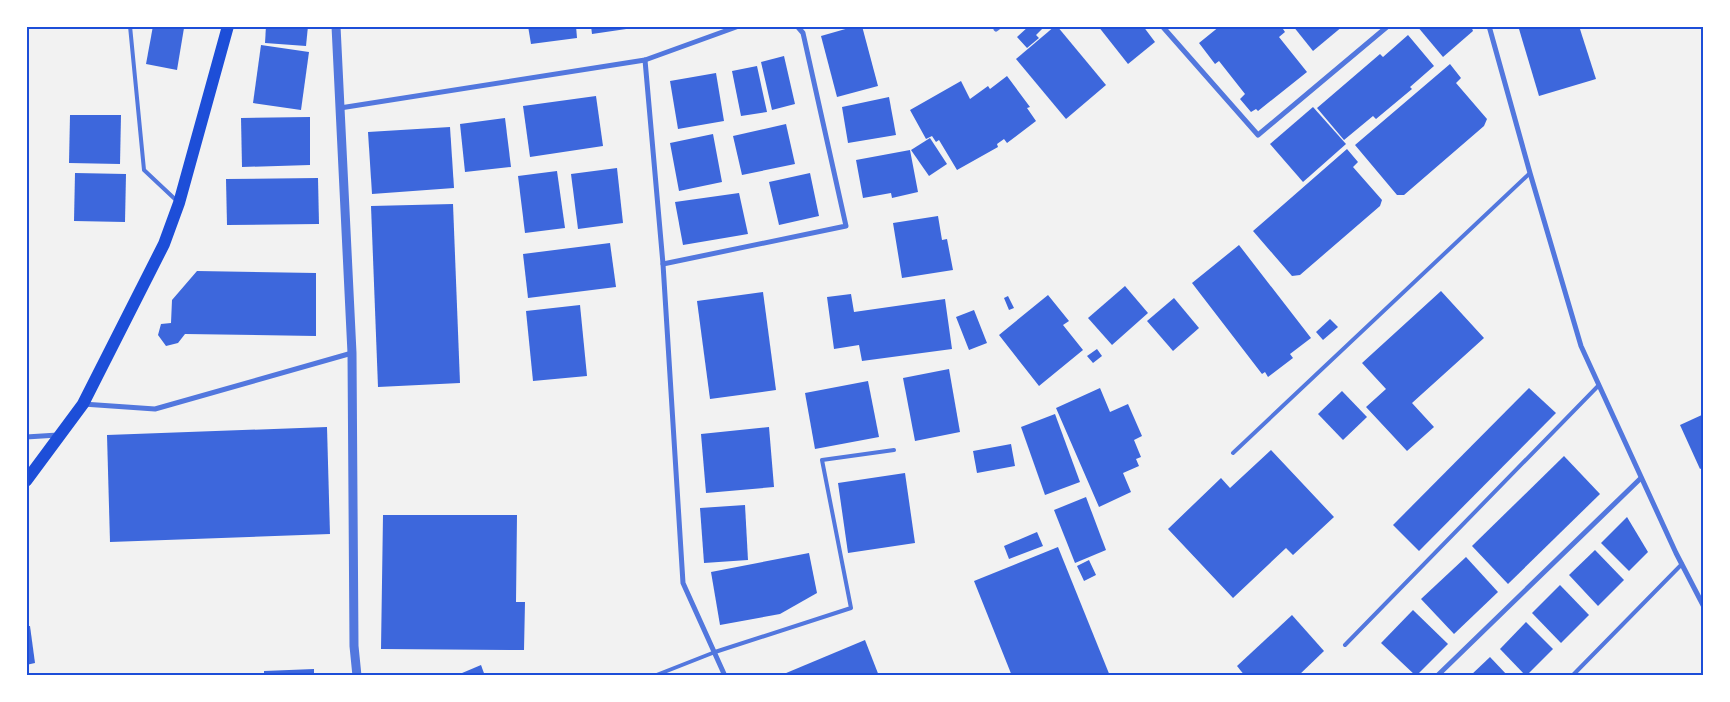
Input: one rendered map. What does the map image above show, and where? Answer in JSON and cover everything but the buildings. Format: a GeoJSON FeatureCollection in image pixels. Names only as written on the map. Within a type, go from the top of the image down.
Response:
{"type":"FeatureCollection","features":[{"type":"Feature","properties":{"kind":"main road"},"geometry":{"type":"LineString","coordinates":[[26,481],[83,404],[164,244],[179,203],[228,26]]}},
{"type":"Feature","properties":{"kind":"street"},"geometry":{"type":"LineString","coordinates":[[336,26],[352,353],[354,646],[357,676]]}},
{"type":"Feature","properties":{"kind":"street"},"geometry":{"type":"LineString","coordinates":[[340,108],[645,60],[739,26]]}},
{"type":"Feature","properties":{"kind":"street"},"geometry":{"type":"LineString","coordinates":[[663,264],[846,226],[803,33],[797,26]]}},
{"type":"Feature","properties":{"kind":"street"},"geometry":{"type":"LineString","coordinates":[[1162,26],[1258,135],[1388,26]]}},
{"type":"Feature","properties":{"kind":"street"},"geometry":{"type":"LineString","coordinates":[[1489,26],[1581,346],[1682,564],[1704,607]]}},
{"type":"Feature","properties":{"kind":"street"},"geometry":{"type":"LineString","coordinates":[[645,60],[663,264],[683,583],[725,676]]}},
{"type":"Feature","properties":{"kind":"street"},"geometry":{"type":"LineString","coordinates":[[83,404],[155,409],[352,353]]}},
{"type":"Feature","properties":{"kind":"street"},"geometry":{"type":"LineString","coordinates":[[26,437],[61,435]]}},
{"type":"Feature","properties":{"kind":"street"},"geometry":{"type":"LineString","coordinates":[[1437,676],[1642,478]]}},
{"type":"Feature","properties":{"kind":"lane"},"geometry":{"type":"LineString","coordinates":[[130,26],[144,170],[179,203]]}},
{"type":"Feature","properties":{"kind":"lane"},"geometry":{"type":"LineString","coordinates":[[1232,453],[1530,173]]}},
{"type":"Feature","properties":{"kind":"lane"},"geometry":{"type":"LineString","coordinates":[[1345,645],[1599,385]]}},
{"type":"Feature","properties":{"kind":"lane"},"geometry":{"type":"LineString","coordinates":[[654,676],[715,652],[851,608],[822,460],[894,450]]}},
{"type":"Feature","properties":{"kind":"lane"},"geometry":{"type":"LineString","coordinates":[[1572,676],[1682,564]]}}]}
